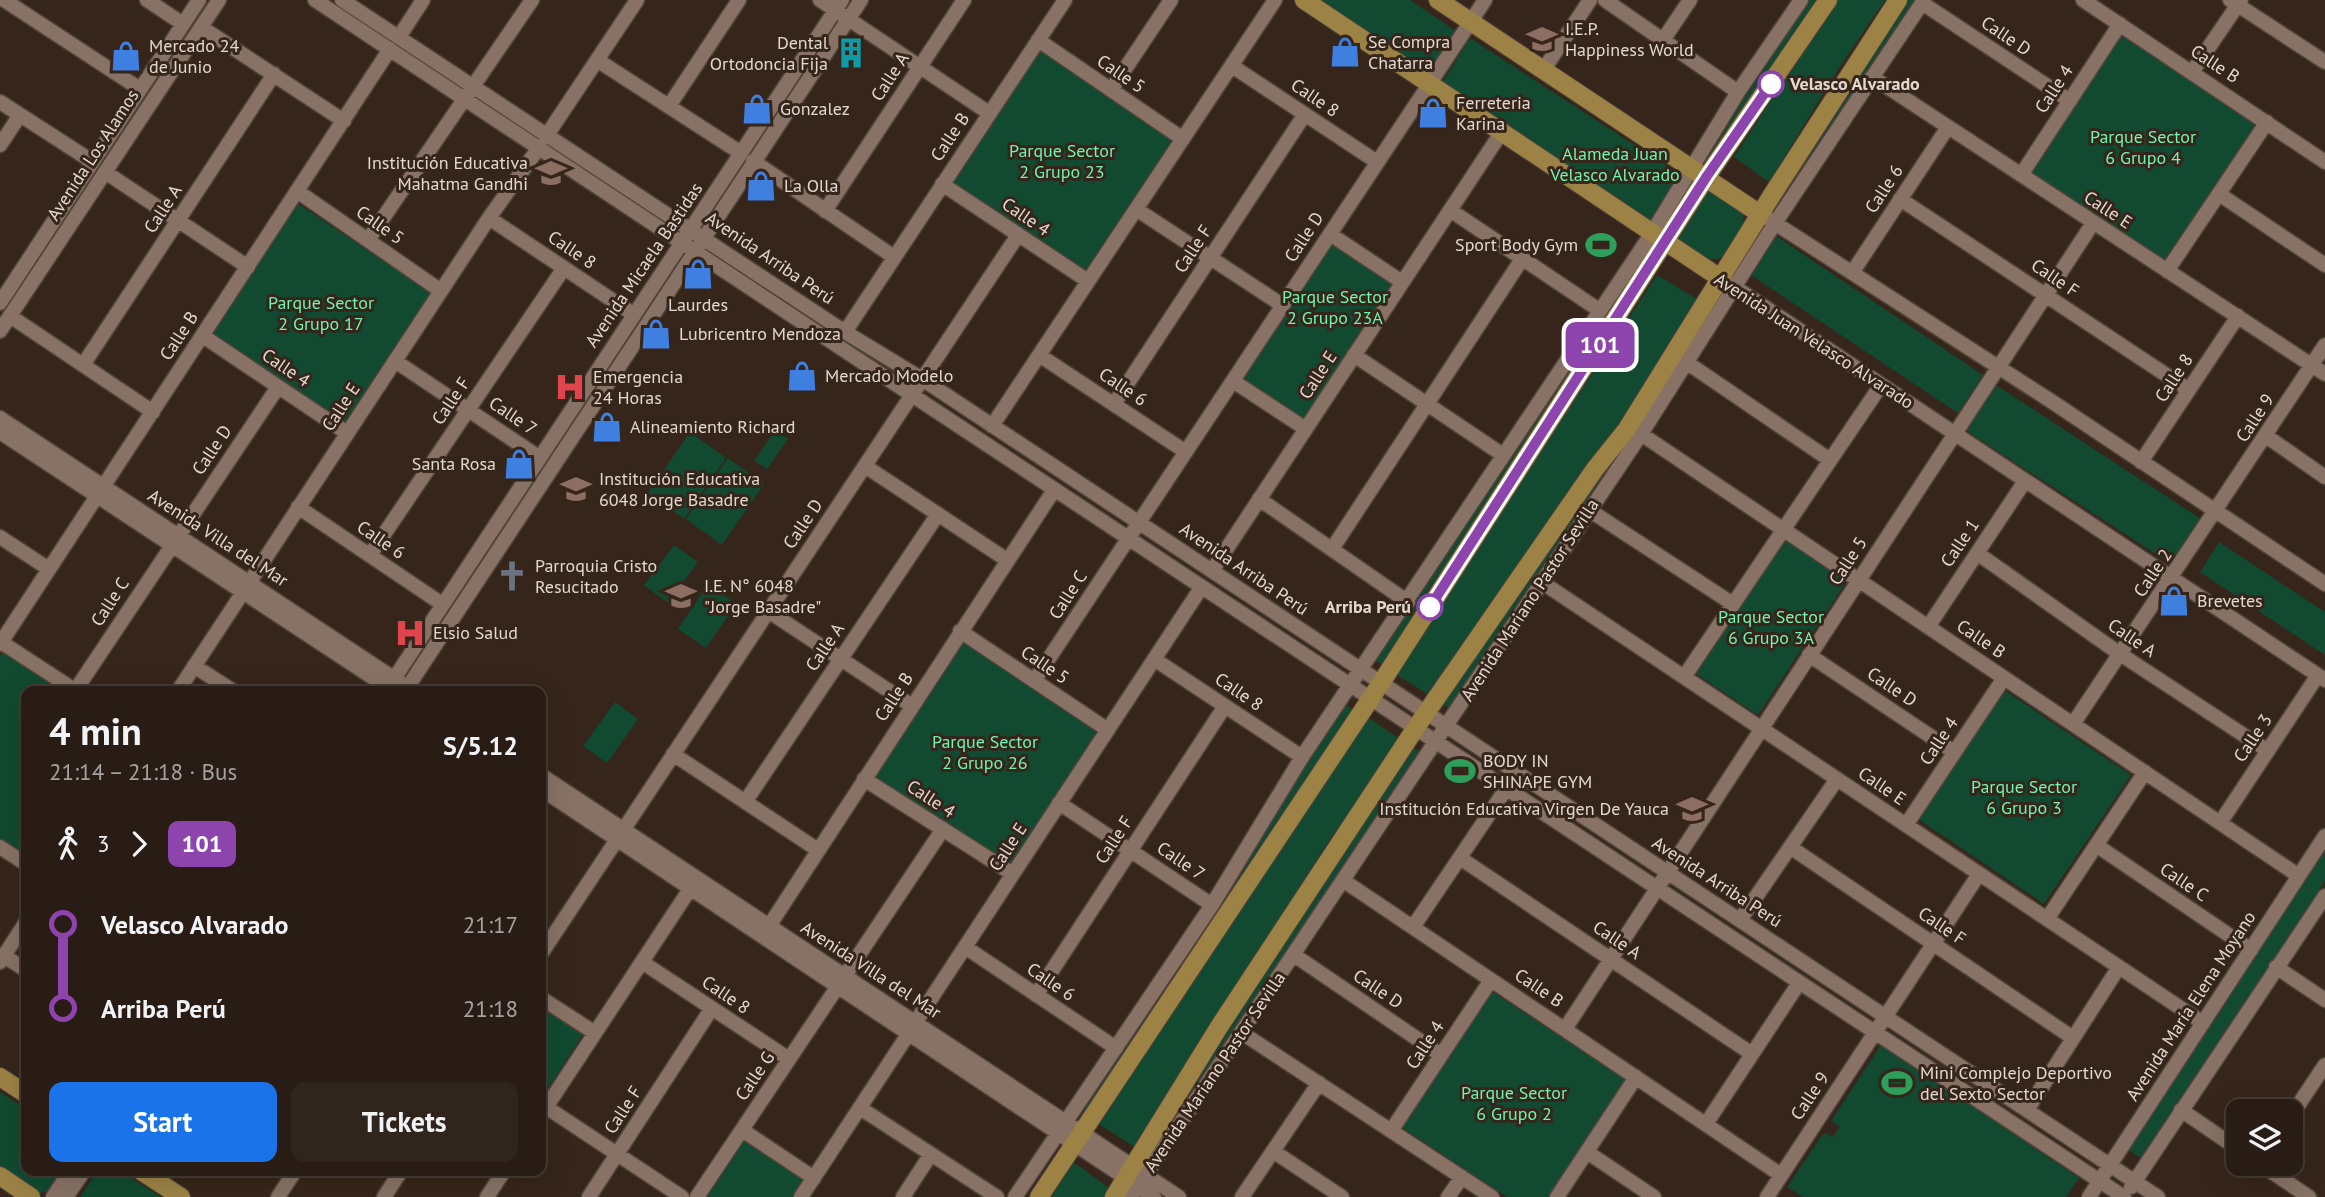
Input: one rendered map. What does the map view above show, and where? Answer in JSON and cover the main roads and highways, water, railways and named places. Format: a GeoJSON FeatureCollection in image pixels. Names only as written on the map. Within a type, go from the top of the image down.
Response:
{"type":"FeatureCollection","features":[{"type":"Feature","properties":{"kind":"main road","name":"Avenida Juan Velasco Alvarado"},"geometry":{"type":"LineString","coordinates":[[1304,0],[1503,130],[1727,282]]}},
{"type":"Feature","properties":{"kind":"main road"},"geometry":{"type":"LineString","coordinates":[[1438,0],[1768,219]]}},
{"type":"Feature","properties":{"kind":"main road"},"geometry":{"type":"LineString","coordinates":[[1039,1197],[1070,1133],[1381,683],[1700,172],[1828,0]]}},
{"type":"Feature","properties":{"kind":"main road","name":"Avenida Mariano Pastor Sevilla"},"geometry":{"type":"LineString","coordinates":[[1114,1197],[1135,1181],[1219,1027],[1415,729],[1595,469],[1627,429],[1727,282],[1768,219],[1898,0]]}},
{"type":"Feature","properties":{"kind":"main road"},"geometry":{"type":"LineString","coordinates":[[0,1077],[21,1091]]}},
{"type":"Feature","properties":{"kind":"main road"},"geometry":{"type":"LineString","coordinates":[[149,1176],[181,1197]]}},
{"type":"Feature","properties":{"kind":"main road"},"geometry":{"type":"LineString","coordinates":[[0,1177],[31,1197]]}},
{"type":"Feature","properties":{"kind":"place","name":"I.E.P. Happiness World"},"geometry":{"type":"Point","coordinates":[1542,39]}},
{"type":"Feature","properties":{"kind":"place","name":"Se Compra Chatarra"},"geometry":{"type":"Point","coordinates":[1345,52]}},
{"type":"Feature","properties":{"kind":"place","name":"Dental Ortodoncia Fija"},"geometry":{"type":"Point","coordinates":[851,53]}},
{"type":"Feature","properties":{"kind":"place","name":"Mercado 24 de Junio"},"geometry":{"type":"Point","coordinates":[126,56]}},
{"type":"Feature","properties":{"kind":"place","name":"Velasco Alvarado"},"geometry":{"type":"Point","coordinates":[1771,84]}},
{"type":"Feature","properties":{"kind":"place","name":"Gonzalez"},"geometry":{"type":"Point","coordinates":[757,109]}},
{"type":"Feature","properties":{"kind":"place","name":"Ferreteria Karina"},"geometry":{"type":"Point","coordinates":[1433,113]}},
{"type":"Feature","properties":{"kind":"place","name":"Institución Educativa Mahatma Gandhi"},"geometry":{"type":"Point","coordinates":[551,173]}},
{"type":"Feature","properties":{"kind":"place","name":"La Olla"},"geometry":{"type":"Point","coordinates":[761,186]}},
{"type":"Feature","properties":{"kind":"place","name":"Sport Body Gym"},"geometry":{"type":"Point","coordinates":[1601,245]}},
{"type":"Feature","properties":{"kind":"place","name":"Laurdes"},"geometry":{"type":"Point","coordinates":[698,274]}},
{"type":"Feature","properties":{"kind":"place","name":"Lubricentro Mendoza"},"geometry":{"type":"Point","coordinates":[656,334]}},
{"type":"Feature","properties":{"kind":"place","name":"Mercado Modelo"},"geometry":{"type":"Point","coordinates":[802,376]}},
{"type":"Feature","properties":{"kind":"place","name":"Emergencia 24 Horas"},"geometry":{"type":"Point","coordinates":[570,387]}},
{"type":"Feature","properties":{"kind":"place","name":"Alineamiento Richard"},"geometry":{"type":"Point","coordinates":[607,427]}},
{"type":"Feature","properties":{"kind":"place","name":"Santa Rosa"},"geometry":{"type":"Point","coordinates":[519,464]}},
{"type":"Feature","properties":{"kind":"place","name":"Institución Educativa 6048 Jorge Basadre"},"geometry":{"type":"Point","coordinates":[576,489]}},
{"type":"Feature","properties":{"kind":"place","name":"Parroquia Cristo Resucitado"},"geometry":{"type":"Point","coordinates":[512,576]}},
{"type":"Feature","properties":{"kind":"place","name":"I.E. N° 6048 \"Jorge Basadre\""},"geometry":{"type":"Point","coordinates":[681,596]}},
{"type":"Feature","properties":{"kind":"place","name":"Brevetes"},"geometry":{"type":"Point","coordinates":[2174,601]}},
{"type":"Feature","properties":{"kind":"place","name":"Arriba Perú"},"geometry":{"type":"Point","coordinates":[1430,607]}},
{"type":"Feature","properties":{"kind":"place","name":"Elsio Salud"},"geometry":{"type":"Point","coordinates":[410,633]}},
{"type":"Feature","properties":{"kind":"place","name":"BODY IN SHINAPE GYM"},"geometry":{"type":"Point","coordinates":[1460,771]}},
{"type":"Feature","properties":{"kind":"place","name":"Institución Educativa Virgen De Yauca"},"geometry":{"type":"Point","coordinates":[1692,809]}},
{"type":"Feature","properties":{"kind":"place","name":"Mini Complejo Deportivo del Sexto Sector"},"geometry":{"type":"Point","coordinates":[1897,1083]}},
{"type":"Feature","properties":{"kind":"park label","name":"Parque Sector 6 Grupo 4"},"geometry":{"type":"Point","coordinates":[2143,147]}},
{"type":"Feature","properties":{"kind":"park label","name":"Parque Sector 2 Grupo 23"},"geometry":{"type":"Point","coordinates":[1062,161]}},
{"type":"Feature","properties":{"kind":"park label","name":"Alameda Juan Velasco Alvarado"},"geometry":{"type":"Point","coordinates":[1615,164]}},
{"type":"Feature","properties":{"kind":"park label","name":"Parque Sector 2 Grupo 23A"},"geometry":{"type":"Point","coordinates":[1335,307]}},
{"type":"Feature","properties":{"kind":"park label","name":"Parque Sector 2 Grupo 17"},"geometry":{"type":"Point","coordinates":[321,313]}},
{"type":"Feature","properties":{"kind":"park label","name":"Parque Sector 6 Grupo 3A"},"geometry":{"type":"Point","coordinates":[1771,627]}},
{"type":"Feature","properties":{"kind":"park label","name":"Parque Sector 2 Grupo 26"},"geometry":{"type":"Point","coordinates":[985,752]}},
{"type":"Feature","properties":{"kind":"park label","name":"Parque Sector 6 Grupo 3"},"geometry":{"type":"Point","coordinates":[2024,797]}},
{"type":"Feature","properties":{"kind":"park label","name":"Parque Sector 6 Grupo 2"},"geometry":{"type":"Point","coordinates":[1514,1103]}}]}
